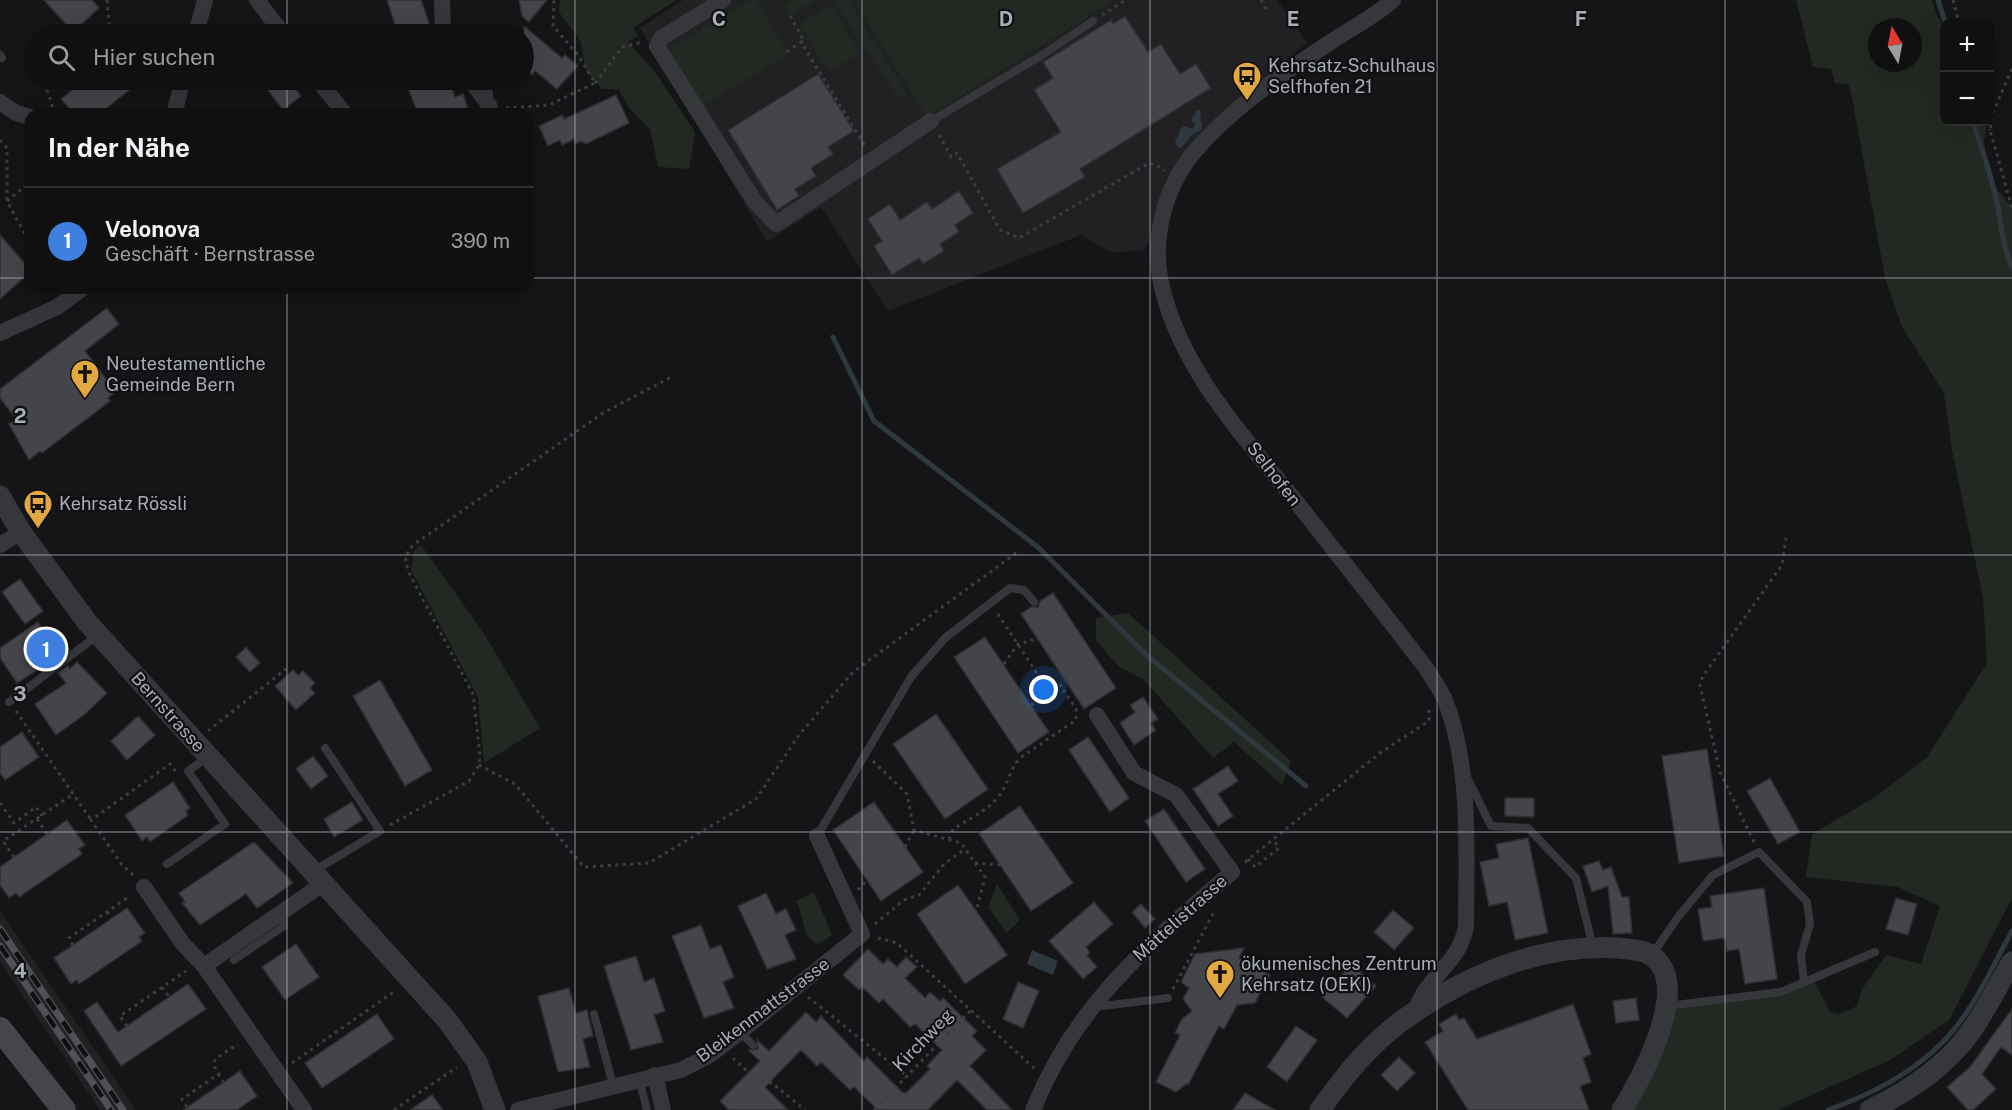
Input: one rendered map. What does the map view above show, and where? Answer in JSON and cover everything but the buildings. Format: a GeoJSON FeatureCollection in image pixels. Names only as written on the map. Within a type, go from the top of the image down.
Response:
{"type":"FeatureCollection","features":[{"type":"Feature","properties":{"kind":"main road"},"geometry":{"type":"LineString","coordinates":[[0,1029],[64,1110]]}},
{"type":"Feature","properties":{"kind":"street"},"geometry":{"type":"LineString","coordinates":[[198,24],[205,0]]}},
{"type":"Feature","properties":{"kind":"street"},"geometry":{"type":"LineString","coordinates":[[257,0],[275,24]]}},
{"type":"Feature","properties":{"kind":"street"},"geometry":{"type":"LineString","coordinates":[[442,0],[443,24]]}},
{"type":"Feature","properties":{"kind":"street"},"geometry":{"type":"LineString","coordinates":[[723,0],[661,38],[657,46],[755,202],[776,224],[931,121]]}},
{"type":"Feature","properties":{"kind":"street","name":"Selhofen"},"geometry":{"type":"LineString","coordinates":[[1393,0],[1247,101],[1195,152],[1174,184],[1161,220],[1158,268],[1172,318],[1189,354],[1254,450],[1426,668],[1444,698],[1461,762],[1467,827],[1466,927],[1463,943],[1456,956],[1426,990],[1414,1012]]}},
{"type":"Feature","properties":{"kind":"street"},"geometry":{"type":"LineString","coordinates":[[176,108],[180,90]]}},
{"type":"Feature","properties":{"kind":"street"},"geometry":{"type":"LineString","coordinates":[[326,90],[340,108]]}},
{"type":"Feature","properties":{"kind":"street"},"geometry":{"type":"LineString","coordinates":[[477,90],[488,108]]}},
{"type":"Feature","properties":{"kind":"street"},"geometry":{"type":"LineString","coordinates":[[0,102],[16,113],[24,115]]}},
{"type":"Feature","properties":{"kind":"street"},"geometry":{"type":"LineString","coordinates":[[0,333],[57,307],[74,294]]}},
{"type":"Feature","properties":{"kind":"street","name":"Bernstrasse"},"geometry":{"type":"LineString","coordinates":[[0,496],[21,532],[98,635],[447,1020],[473,1056],[495,1110]]}},
{"type":"Feature","properties":{"kind":"street"},"geometry":{"type":"LineString","coordinates":[[0,545],[21,532]]}},
{"type":"Feature","properties":{"kind":"street","name":"Mättelistrasse"},"geometry":{"type":"LineString","coordinates":[[1033,1110],[1046,1078],[1092,1007],[1138,955],[1232,872],[1176,795],[1134,773],[1096,715]]}},
{"type":"Feature","properties":{"kind":"street"},"geometry":{"type":"LineString","coordinates":[[817,836],[862,934]]}},
{"type":"Feature","properties":{"kind":"street"},"geometry":{"type":"LineString","coordinates":[[202,964],[282,913],[319,877]]}},
{"type":"Feature","properties":{"kind":"street"},"geometry":{"type":"LineString","coordinates":[[144,887],[183,944],[202,964],[304,1110]]}},
{"type":"Feature","properties":{"kind":"street","name":"Bleikenmattstrasse"},"geometry":{"type":"LineString","coordinates":[[518,1110],[681,1070],[740,1032],[862,934]]}},
{"type":"Feature","properties":{"kind":"street"},"geometry":{"type":"LineString","coordinates":[[1320,1110],[1351,1067],[1376,1041],[1414,1012],[1484,974],[1524,958],[1571,948],[1593,947],[1634,950],[1652,956],[1663,968],[1666,1006],[1652,1058],[1622,1110]]}},
{"type":"Feature","properties":{"kind":"street"},"geometry":{"type":"LineString","coordinates":[[1870,1110],[1923,1079],[1947,1058],[1969,1034],[2012,962]]}},
{"type":"Feature","properties":{"kind":"street"},"geometry":{"type":"LineString","coordinates":[[647,1077],[663,1110]]}},
{"type":"Feature","properties":{"kind":"lane"},"geometry":{"type":"LineString","coordinates":[[931,121],[1039,57],[1093,21]]}},
{"type":"Feature","properties":{"kind":"lane"},"geometry":{"type":"LineString","coordinates":[[489,90],[489,108]]}},
{"type":"Feature","properties":{"kind":"lane"},"geometry":{"type":"LineString","coordinates":[[817,836],[911,677],[945,638],[1010,588],[1024,590],[1034,602]]}},
{"type":"Feature","properties":{"kind":"lane"},"geometry":{"type":"LineString","coordinates":[[9,702],[98,635]]}},
{"type":"Feature","properties":{"kind":"lane"},"geometry":{"type":"LineString","coordinates":[[319,877],[380,831],[325,748]]}},
{"type":"Feature","properties":{"kind":"lane"},"geometry":{"type":"LineString","coordinates":[[167,864],[225,824],[188,771],[202,749]]}},
{"type":"Feature","properties":{"kind":"lane"},"geometry":{"type":"LineString","coordinates":[[1461,762],[1491,826],[1528,828],[1576,878],[1593,947]]}},
{"type":"Feature","properties":{"kind":"lane"},"geometry":{"type":"LineString","coordinates":[[1652,956],[1678,917],[1713,875],[1759,852],[1807,902],[1810,924],[1801,955],[1804,982]]}},
{"type":"Feature","properties":{"kind":"lane"},"geometry":{"type":"LineString","coordinates":[[234,960],[284,926],[282,913]]}},
{"type":"Feature","properties":{"kind":"lane"},"geometry":{"type":"LineString","coordinates":[[1666,1006],[1781,992],[1875,952]]}},
{"type":"Feature","properties":{"kind":"lane"},"geometry":{"type":"LineString","coordinates":[[1092,1007],[1168,998]]}},
{"type":"Feature","properties":{"kind":"lane"},"geometry":{"type":"LineString","coordinates":[[594,1014],[613,1085]]}},
{"type":"Feature","properties":{"kind":"lane"},"geometry":{"type":"LineString","coordinates":[[740,1032],[753,1045]]}},
{"type":"Feature","properties":{"kind":"lane"},"geometry":{"type":"LineString","coordinates":[[647,1077],[647,1110]]}},
{"type":"Feature","properties":{"kind":"path"},"geometry":{"type":"LineString","coordinates":[[107,0],[109,24]]}},
{"type":"Feature","properties":{"kind":"path"},"geometry":{"type":"LineString","coordinates":[[554,0],[553,26],[578,55],[595,83]]}},
{"type":"Feature","properties":{"kind":"path"},"geometry":{"type":"LineString","coordinates":[[1093,21],[1126,0]]}},
{"type":"Feature","properties":{"kind":"path"},"geometry":{"type":"LineString","coordinates":[[1261,0],[1268,12]]}},
{"type":"Feature","properties":{"kind":"path"},"geometry":{"type":"LineString","coordinates":[[1953,0],[1958,18]]}},
{"type":"Feature","properties":{"kind":"path"},"geometry":{"type":"LineString","coordinates":[[787,52],[804,41],[790,16]]}},
{"type":"Feature","properties":{"kind":"path"},"geometry":{"type":"LineString","coordinates":[[526,108],[549,105],[595,83],[622,47],[641,41],[657,46]]}},
{"type":"Feature","properties":{"kind":"path"},"geometry":{"type":"LineString","coordinates":[[801,42],[874,160]]}},
{"type":"Feature","properties":{"kind":"path"},"geometry":{"type":"LineString","coordinates":[[1990,131],[1993,112],[2012,69]]}},
{"type":"Feature","properties":{"kind":"path"},"geometry":{"type":"LineString","coordinates":[[47,90],[53,108]]}},
{"type":"Feature","properties":{"kind":"path"},"geometry":{"type":"LineString","coordinates":[[931,121],[951,157],[957,153],[1000,230],[1019,238],[1149,163],[1161,167],[1174,184]]}},
{"type":"Feature","properties":{"kind":"path"},"geometry":{"type":"LineString","coordinates":[[1989,126],[2012,208]]}},
{"type":"Feature","properties":{"kind":"path"},"geometry":{"type":"LineString","coordinates":[[0,140],[7,148],[7,201],[24,233]]}},
{"type":"Feature","properties":{"kind":"path"},"geometry":{"type":"LineString","coordinates":[[7,201],[24,187]]}},
{"type":"Feature","properties":{"kind":"path"},"geometry":{"type":"LineString","coordinates":[[380,831],[469,781],[479,765],[473,694],[408,571],[405,557],[413,545],[603,413],[673,376]]}},
{"type":"Feature","properties":{"kind":"path"},"geometry":{"type":"LineString","coordinates":[[1759,852],[1720,772],[1700,685],[1703,676],[1782,565],[1786,538]]}},
{"type":"Feature","properties":{"kind":"path"},"geometry":{"type":"LineString","coordinates":[[479,765],[515,784],[584,867],[649,863],[756,799],[799,735],[853,672],[1019,551]]}},
{"type":"Feature","properties":{"kind":"path"},"geometry":{"type":"LineString","coordinates":[[990,602],[1049,692]]}},
{"type":"Feature","properties":{"kind":"path"},"geometry":{"type":"LineString","coordinates":[[1004,664],[1018,644],[1037,639]]}},
{"type":"Feature","properties":{"kind":"path"},"geometry":{"type":"LineString","coordinates":[[202,749],[286,669]]}},
{"type":"Feature","properties":{"kind":"path"},"geometry":{"type":"LineString","coordinates":[[1031,705],[1066,682]]}},
{"type":"Feature","properties":{"kind":"path"},"geometry":{"type":"LineString","coordinates":[[949,839],[953,829],[975,818],[999,795],[1013,765],[1020,758],[1076,720],[1076,709],[1060,685]]}},
{"type":"Feature","properties":{"kind":"path"},"geometry":{"type":"LineString","coordinates":[[9,702],[122,866],[144,887],[69,938],[73,945]]}},
{"type":"Feature","properties":{"kind":"path"},"geometry":{"type":"LineString","coordinates":[[1232,872],[1380,753],[1429,721]]}},
{"type":"Feature","properties":{"kind":"path"},"geometry":{"type":"LineString","coordinates":[[866,754],[906,794],[914,830],[905,847]]}},
{"type":"Feature","properties":{"kind":"path"},"geometry":{"type":"LineString","coordinates":[[91,820],[170,764],[177,774],[188,771]]}},
{"type":"Feature","properties":{"kind":"path"},"geometry":{"type":"LineString","coordinates":[[14,857],[3,841],[73,795]]}},
{"type":"Feature","properties":{"kind":"path"},"geometry":{"type":"LineString","coordinates":[[0,803],[14,823],[36,807],[42,816]]}},
{"type":"Feature","properties":{"kind":"path"},"geometry":{"type":"LineString","coordinates":[[37,819],[48,834]]}},
{"type":"Feature","properties":{"kind":"path"},"geometry":{"type":"LineString","coordinates":[[914,830],[961,843],[985,877],[976,912]]}},
{"type":"Feature","properties":{"kind":"path"},"geometry":{"type":"LineString","coordinates":[[1248,859],[1255,867],[1279,848],[1273,839]]}},
{"type":"Feature","properties":{"kind":"path"},"geometry":{"type":"LineString","coordinates":[[862,934],[904,900],[919,895],[945,863],[965,849]]}},
{"type":"Feature","properties":{"kind":"path"},"geometry":{"type":"LineString","coordinates":[[975,863],[1000,865]]}},
{"type":"Feature","properties":{"kind":"path"},"geometry":{"type":"LineString","coordinates":[[1168,998],[1216,909]]}},
{"type":"Feature","properties":{"kind":"path"},"geometry":{"type":"LineString","coordinates":[[107,912],[111,918]]}},
{"type":"Feature","properties":{"kind":"path"},"geometry":{"type":"LineString","coordinates":[[862,934],[897,943],[971,1010]]}},
{"type":"Feature","properties":{"kind":"path"},"geometry":{"type":"LineString","coordinates":[[127,1026],[120,1016],[162,987],[202,964]]}},
{"type":"Feature","properties":{"kind":"path"},"geometry":{"type":"LineString","coordinates":[[278,1072],[412,979]]}},
{"type":"Feature","properties":{"kind":"path"},"geometry":{"type":"LineString","coordinates":[[795,986],[908,1077]]}},
{"type":"Feature","properties":{"kind":"path"},"geometry":{"type":"LineString","coordinates":[[162,987],[169,997]]}},
{"type":"Feature","properties":{"kind":"path","name":"Kirchweg"},"geometry":{"type":"LineString","coordinates":[[874,1110],[971,1010],[1046,1078]]}},
{"type":"Feature","properties":{"kind":"path"},"geometry":{"type":"LineString","coordinates":[[223,1082],[214,1066],[215,1059],[252,1035]]}},
{"type":"Feature","properties":{"kind":"path"},"geometry":{"type":"LineString","coordinates":[[721,1046],[758,1081],[772,1083],[805,1110]]}},
{"type":"Feature","properties":{"kind":"path"},"geometry":{"type":"LineString","coordinates":[[394,1110],[473,1056]]}},
{"type":"Feature","properties":{"kind":"path"},"geometry":{"type":"LineString","coordinates":[[187,1107],[182,1099],[218,1074]]}},
{"type":"Feature","properties":{"kind":"shaded area"},"geometry":{"type":"Polygon","coordinates":[[[560,0],[676,0],[633,28],[638,36],[628,42],[655,72],[695,132],[689,169],[658,167],[650,129],[629,108],[618,89],[602,89],[586,71],[581,42],[559,12],[560,0]]]}},
{"type":"Feature","properties":{"kind":"shaded area"},"geometry":{"type":"Polygon","coordinates":[[[683,0],[1277,0],[1307,43],[1226,109],[1176,167],[1145,250],[1112,253],[1081,235],[888,311],[821,207],[767,242],[640,28],[683,0]]]}},
{"type":"Feature","properties":{"kind":"shaded area"},"geometry":{"type":"Polygon","coordinates":[[[750,0],[756,0],[789,54],[703,106],[668,50],[750,0]]]}},
{"type":"Feature","properties":{"kind":"shaded area"},"geometry":{"type":"Polygon","coordinates":[[[791,0],[815,0],[790,16],[783,5],[791,0]]]}},
{"type":"Feature","properties":{"kind":"shaded area"},"geometry":{"type":"Polygon","coordinates":[[[850,0],[856,9],[854,11],[907,94],[899,99],[834,1],[850,0]]]}},
{"type":"Feature","properties":{"kind":"shaded area"},"geometry":{"type":"Polygon","coordinates":[[[854,0],[1108,0],[1110,3],[927,117],[854,0]]]}},
{"type":"Feature","properties":{"kind":"shaded area"},"geometry":{"type":"Polygon","coordinates":[[[1796,0],[1932,0],[1940,20],[1940,126],[1986,126],[1984,143],[1992,184],[2012,207],[2012,898],[1949,1020],[1890,1060],[1778,1110],[1621,1110],[1668,1007],[1782,993],[1814,981],[1830,1012],[1839,1014],[1857,1006],[1861,991],[1886,955],[1921,964],[1940,906],[1898,887],[1806,877],[1812,834],[1877,796],[1927,757],[1987,663],[1983,598],[1952,450],[1944,393],[1902,327],[1885,278],[1851,92],[1848,84],[1835,83],[1831,69],[1813,67],[1796,0]]]}},
{"type":"Feature","properties":{"kind":"shaded area"},"geometry":{"type":"Polygon","coordinates":[[[830,5],[860,53],[829,72],[799,25],[830,5]]]}},
{"type":"Feature","properties":{"kind":"shaded area"},"geometry":{"type":"Polygon","coordinates":[[[1197,110],[1200,110],[1202,129],[1192,135],[1181,148],[1177,147],[1175,140],[1179,135],[1179,130],[1184,126],[1193,129],[1195,125],[1191,120],[1197,110]]]}},
{"type":"Feature","properties":{"kind":"shaded area"},"geometry":{"type":"Polygon","coordinates":[[[421,545],[483,632],[540,728],[484,763],[478,697],[411,570],[414,551],[421,545]]]}},
{"type":"Feature","properties":{"kind":"shaded area"},"geometry":{"type":"Polygon","coordinates":[[[1128,613],[1291,761],[1282,785],[1234,742],[1213,758],[1144,680],[1118,666],[1096,640],[1096,618],[1128,613]]]}},
{"type":"Feature","properties":{"kind":"shaded area"},"geometry":{"type":"Polygon","coordinates":[[[997,884],[1020,920],[1007,933],[988,907],[997,884]]]}},
{"type":"Feature","properties":{"kind":"shaded area"},"geometry":{"type":"Polygon","coordinates":[[[814,892],[832,935],[818,944],[809,937],[796,901],[814,892]]]}},
{"type":"Feature","properties":{"kind":"shaded area"},"geometry":{"type":"Polygon","coordinates":[[[0,911],[136,1110],[100,1110],[0,962],[0,911]]]}},
{"type":"Feature","properties":{"kind":"shaded area"},"geometry":{"type":"Polygon","coordinates":[[[1032,950],[1058,961],[1053,975],[1027,964],[1032,950]]]}},
{"type":"Feature","properties":{"kind":"waterway"},"geometry":{"type":"LineString","coordinates":[[1938,0],[1944,18]]}},
{"type":"Feature","properties":{"kind":"waterway"},"geometry":{"type":"LineString","coordinates":[[1974,126],[1993,186],[2005,246],[2012,267]]}},
{"type":"Feature","properties":{"kind":"waterway"},"geometry":{"type":"LineString","coordinates":[[833,337],[874,421],[1039,548],[1144,653],[1306,786]]}},
{"type":"Feature","properties":{"kind":"waterway"},"geometry":{"type":"LineString","coordinates":[[1828,1110],[1887,1083],[1923,1060],[1939,1046],[1967,1012],[2012,931]]}},
{"type":"Feature","properties":{"kind":"railway"},"geometry":{"type":"LineString","coordinates":[[0,929],[123,1110]]}},
{"type":"Feature","properties":{"kind":"railway"},"geometry":{"type":"LineString","coordinates":[[0,946],[111,1110]]}},
{"type":"Feature","properties":{"kind":"place","name":"Kehrsatz-Schulhaus Selfhofen 21"},"geometry":{"type":"Point","coordinates":[1247,102]}},
{"type":"Feature","properties":{"kind":"place","name":"Neutestamentliche Gemeinde Bern"},"geometry":{"type":"Point","coordinates":[85,400]}},
{"type":"Feature","properties":{"kind":"place","name":"Kehrsatz Rössli"},"geometry":{"type":"Point","coordinates":[38,530]}},
{"type":"Feature","properties":{"kind":"place","name":"Velonova"},"geometry":{"type":"Point","coordinates":[46,649]}},
{"type":"Feature","properties":{"kind":"place","name":"ökumenisches Zentrum Kehrsatz (OEKI)"},"geometry":{"type":"Point","coordinates":[1220,1000]}}]}
